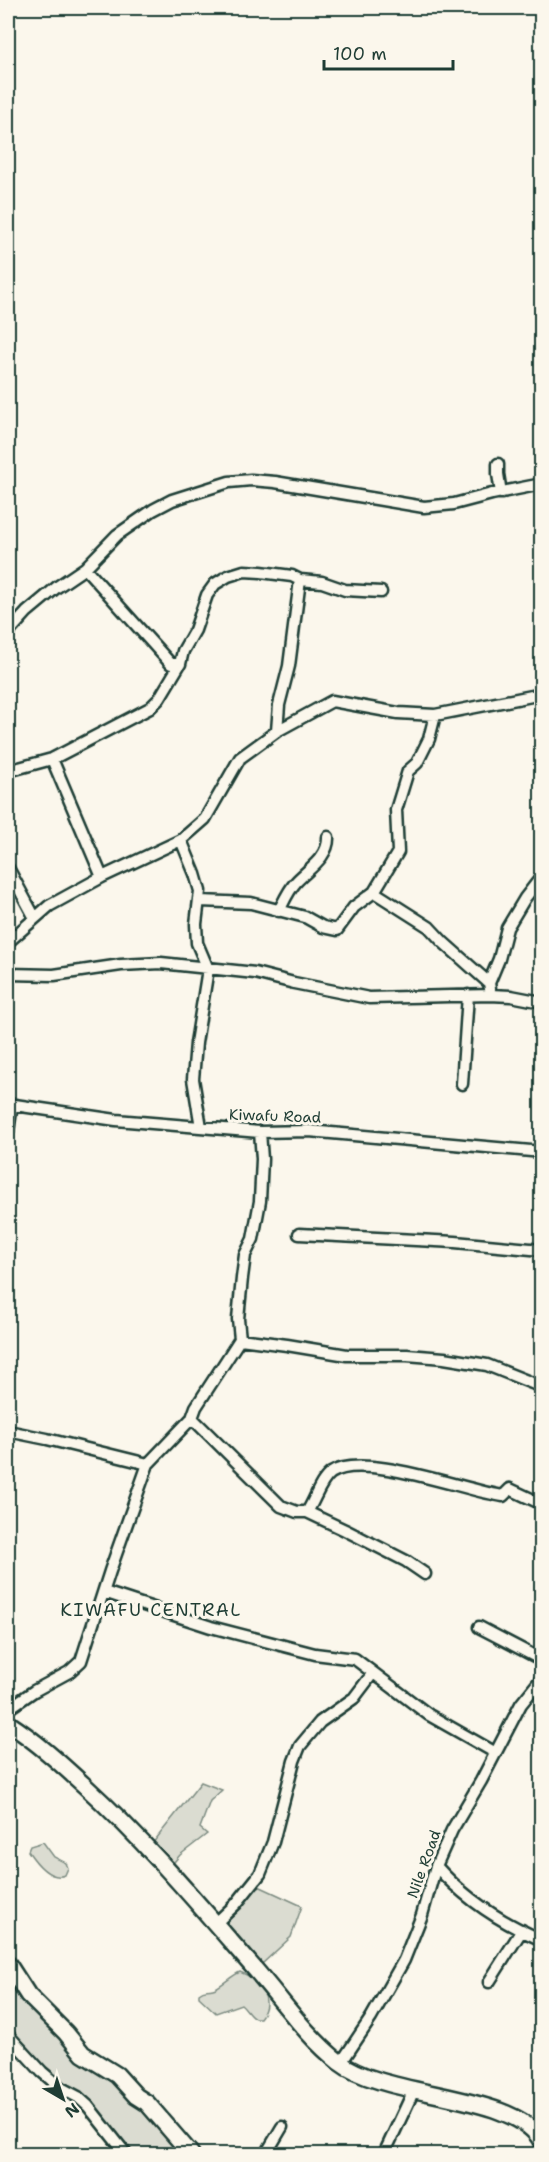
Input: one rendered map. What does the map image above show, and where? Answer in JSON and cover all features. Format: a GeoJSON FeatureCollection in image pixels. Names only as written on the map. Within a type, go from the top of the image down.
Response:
{"type":"FeatureCollection","features":[{"type":"Feature","properties":{"kind":"street"},"geometry":{"type":"LineString","coordinates":[[498,464],[501,493]]}},
{"type":"Feature","properties":{"kind":"street"},"geometry":{"type":"LineString","coordinates":[[8,633],[27,612],[85,568],[117,535],[153,510],[172,500],[239,480],[285,483],[424,507],[454,504],[542,484]]}},
{"type":"Feature","properties":{"kind":"street"},"geometry":{"type":"LineString","coordinates":[[85,568],[171,664],[180,664]]}},
{"type":"Feature","properties":{"kind":"street"},"geometry":{"type":"LineString","coordinates":[[8,771],[52,759],[150,708],[159,699],[180,664],[183,651],[195,630],[207,595],[215,584],[228,576],[243,572],[292,576],[300,580],[322,582],[345,590],[381,592]]}},
{"type":"Feature","properties":{"kind":"street"},"geometry":{"type":"LineString","coordinates":[[277,731],[279,705],[289,666],[300,580]]}},
{"type":"Feature","properties":{"kind":"street"},"geometry":{"type":"LineString","coordinates":[[8,942],[49,906],[102,877],[181,840],[205,819],[240,758],[277,731],[332,701],[398,713],[435,715],[542,694]]}},
{"type":"Feature","properties":{"kind":"street"},"geometry":{"type":"LineString","coordinates":[[200,901],[250,903],[305,917],[323,927],[337,930],[354,906],[374,892],[398,852],[396,810],[408,771],[417,762],[429,739],[435,715]]}},
{"type":"Feature","properties":{"kind":"street"},"geometry":{"type":"LineString","coordinates":[[52,759],[102,877]]}},
{"type":"Feature","properties":{"kind":"street"},"geometry":{"type":"LineString","coordinates":[[279,911],[294,884],[325,852],[328,837]]}},
{"type":"Feature","properties":{"kind":"street"},"geometry":{"type":"LineString","coordinates":[[181,840],[200,891],[196,924],[197,943],[208,969],[196,1043],[194,1079],[201,1127]]}},
{"type":"Feature","properties":{"kind":"street"},"geometry":{"type":"LineString","coordinates":[[8,868],[35,918]]}},
{"type":"Feature","properties":{"kind":"street"},"geometry":{"type":"LineString","coordinates":[[490,995],[489,983],[499,959],[507,928],[525,898],[542,876]]}},
{"type":"Feature","properties":{"kind":"street"},"geometry":{"type":"LineString","coordinates":[[374,892],[429,927],[489,983]]}},
{"type":"Feature","properties":{"kind":"street"},"geometry":{"type":"LineString","coordinates":[[8,974],[54,975],[121,965],[161,963],[255,973],[369,998],[490,995],[511,996],[542,1002]]}},
{"type":"Feature","properties":{"kind":"street"},"geometry":{"type":"LineString","coordinates":[[462,1084],[468,995]]}},
{"type":"Feature","properties":{"kind":"street"},"geometry":{"type":"LineString","coordinates":[[8,1132],[10,1105]]}},
{"type":"Feature","properties":{"kind":"street","name":"Kiwafu Road"},"geometry":{"type":"LineString","coordinates":[[10,1105],[116,1120],[260,1132],[309,1131],[542,1152]]}},
{"type":"Feature","properties":{"kind":"street"},"geometry":{"type":"LineString","coordinates":[[8,1709],[34,1691],[77,1667],[81,1661],[148,1464],[192,1418],[196,1407],[240,1339],[238,1319],[242,1278],[246,1256],[253,1239],[260,1201],[262,1159],[260,1132]]}},
{"type":"Feature","properties":{"kind":"street"},"geometry":{"type":"LineString","coordinates":[[299,1234],[455,1242],[542,1250]]}},
{"type":"Feature","properties":{"kind":"street"},"geometry":{"type":"LineString","coordinates":[[240,1339],[347,1355],[407,1355],[487,1365],[542,1387]]}},
{"type":"Feature","properties":{"kind":"street"},"geometry":{"type":"LineString","coordinates":[[192,1418],[281,1506],[297,1512],[307,1512],[406,1561],[424,1574]]}},
{"type":"Feature","properties":{"kind":"street"},"geometry":{"type":"LineString","coordinates":[[8,1431],[148,1464]]}},
{"type":"Feature","properties":{"kind":"street"},"geometry":{"type":"LineString","coordinates":[[307,1512],[327,1477],[346,1467],[394,1470],[436,1478],[493,1495],[503,1496],[510,1489],[542,1504]]}},
{"type":"Feature","properties":{"kind":"street"},"geometry":{"type":"LineString","coordinates":[[104,1592],[220,1629],[315,1654],[355,1659],[429,1715],[496,1753]]}},
{"type":"Feature","properties":{"kind":"street"},"geometry":{"type":"LineString","coordinates":[[479,1627],[542,1659]]}},
{"type":"Feature","properties":{"kind":"street"},"geometry":{"type":"LineString","coordinates":[[215,1924],[236,1904],[260,1874],[273,1842],[300,1746],[320,1722],[354,1698],[373,1673]]}},
{"type":"Feature","properties":{"kind":"street","name":"Nile Road"},"geometry":{"type":"LineString","coordinates":[[341,2063],[371,2018],[404,1960],[423,1915],[436,1866],[452,1830],[521,1704],[542,1678]]}},
{"type":"Feature","properties":{"kind":"street"},"geometry":{"type":"LineString","coordinates":[[8,1723],[60,1763],[108,1806],[215,1924],[303,2027],[341,2063],[365,2076],[504,2113],[524,2122],[542,2142]]}},
{"type":"Feature","properties":{"kind":"street"},"geometry":{"type":"LineString","coordinates":[[436,1866],[445,1877],[487,1912],[542,1940]]}},
{"type":"Feature","properties":{"kind":"street"},"geometry":{"type":"LineString","coordinates":[[489,1982],[522,1930]]}},
{"type":"Feature","properties":{"kind":"street"},"geometry":{"type":"LineString","coordinates":[[8,1964],[28,1995],[66,2033],[83,2054],[117,2075],[136,2096],[147,2103],[191,2154]]}},
{"type":"Feature","properties":{"kind":"street"},"geometry":{"type":"LineString","coordinates":[[8,2035],[42,2072],[88,2106],[126,2154]]}},
{"type":"Feature","properties":{"kind":"street"},"geometry":{"type":"LineString","coordinates":[[384,2154],[414,2090]]}},
{"type":"Feature","properties":{"kind":"street"},"geometry":{"type":"LineString","coordinates":[[266,2154],[282,2127]]}},
{"type":"Feature","properties":{"kind":"shaded area"},"geometry":{"type":"Polygon","coordinates":[[[201,1782],[222,1790],[210,1801],[200,1828],[207,1834],[180,1855],[169,1868],[152,1844],[201,1782]]]}},
{"type":"Feature","properties":{"kind":"shaded area"},"geometry":{"type":"Polygon","coordinates":[[[43,1842],[54,1857],[66,1863],[68,1868],[65,1875],[49,1873],[28,1851],[30,1846],[43,1842]]]}},
{"type":"Feature","properties":{"kind":"shaded area"},"geometry":{"type":"Polygon","coordinates":[[[250,1882],[302,1906],[291,1937],[263,1963],[257,1963],[223,1926],[242,1907],[250,1882]]]}},
{"type":"Feature","properties":{"kind":"shaded area"},"geometry":{"type":"Polygon","coordinates":[[[8,1972],[139,2100],[185,2154],[122,2154],[77,2095],[54,2077],[8,2031],[8,1972]]]}},
{"type":"Feature","properties":{"kind":"shaded area"},"geometry":{"type":"Polygon","coordinates":[[[240,1972],[253,1979],[263,1991],[266,2004],[260,2018],[253,2017],[241,2004],[216,2013],[199,1997],[201,1991],[216,1988],[240,1972]]]}},
{"type":"Feature","properties":{"kind":"district","name":"KIWAFU CENTRAL"},"geometry":{"type":"Point","coordinates":[151,1610]}}]}
